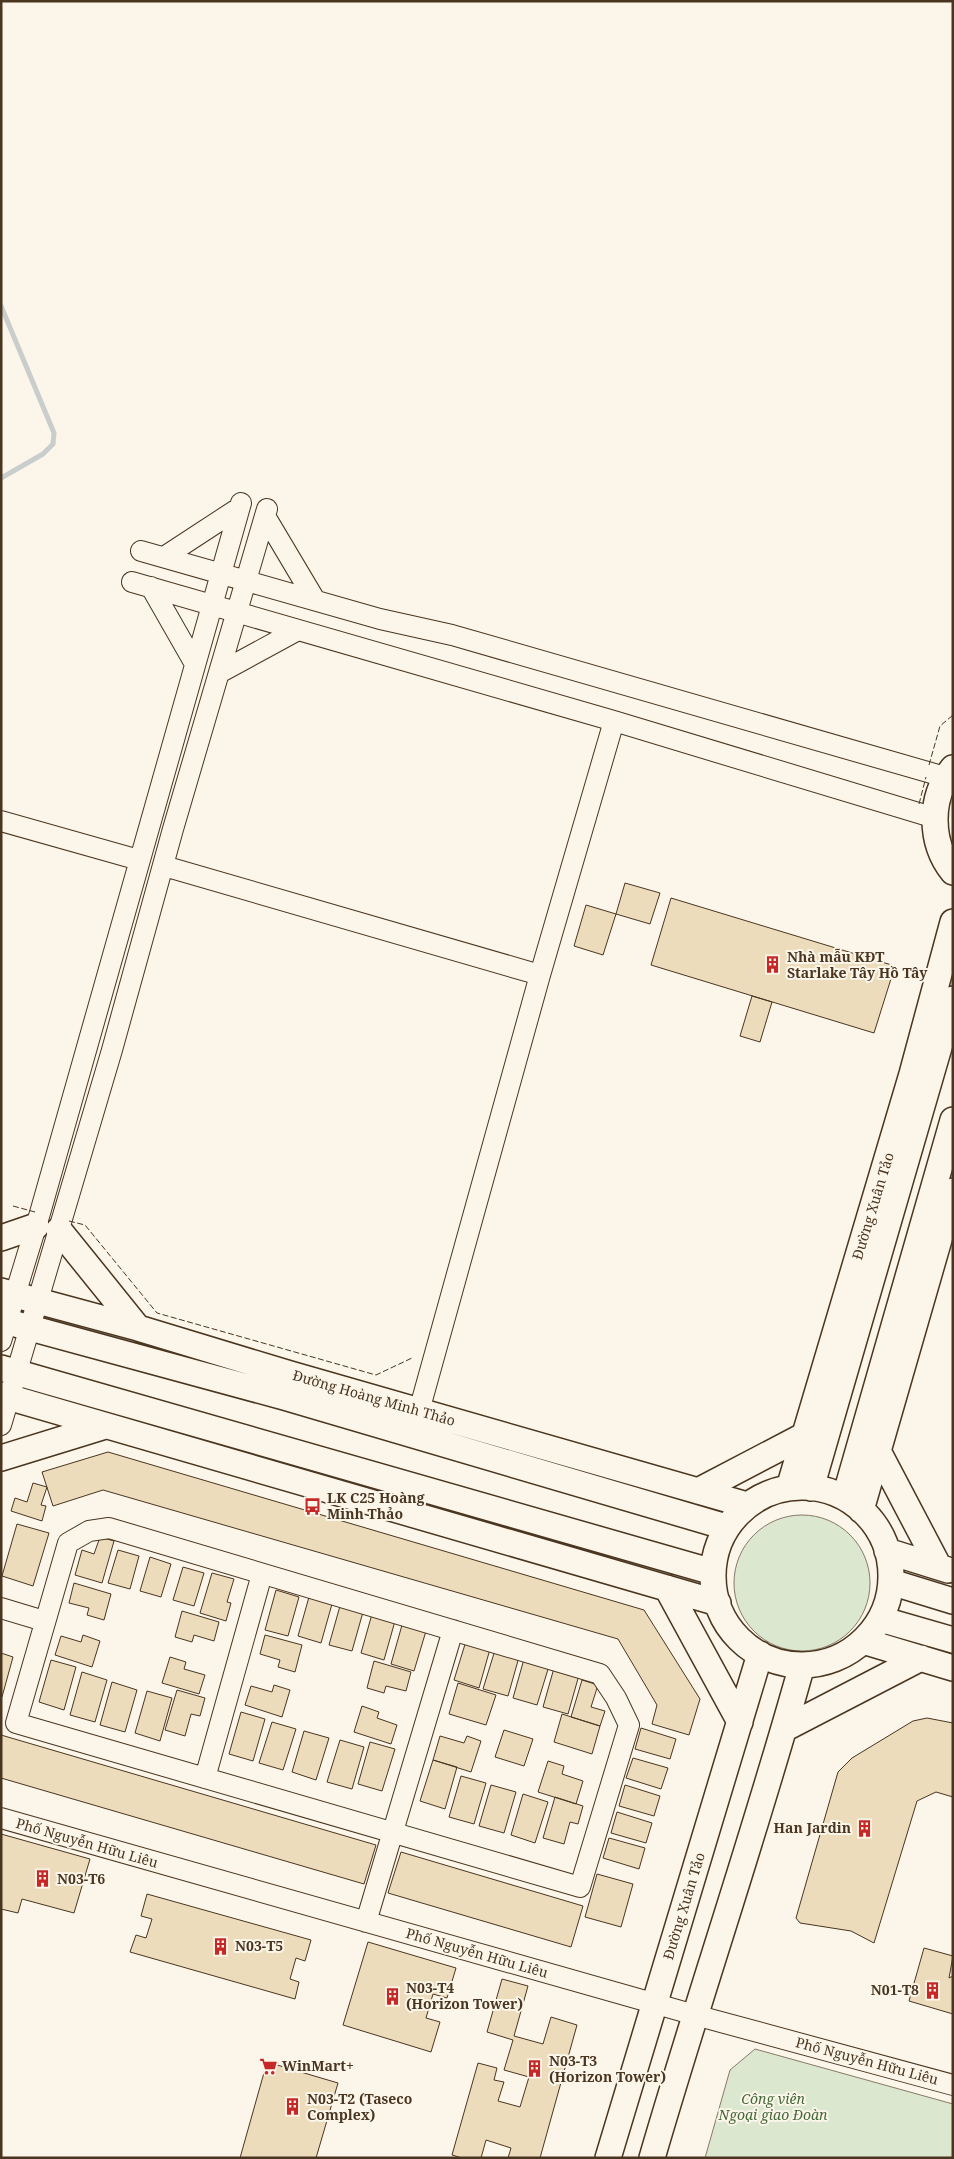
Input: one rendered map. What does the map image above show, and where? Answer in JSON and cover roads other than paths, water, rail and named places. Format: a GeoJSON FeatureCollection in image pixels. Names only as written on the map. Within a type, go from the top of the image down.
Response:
{"type":"FeatureCollection","features":[{"type":"Feature","properties":{"kind":"main road"},"geometry":{"type":"LineString","coordinates":[[949,773],[935,805],[935,834],[945,862],[953,872]]}},
{"type":"Feature","properties":{"kind":"main road","name":"Đường Xuân Tảo"},"geometry":{"type":"LineString","coordinates":[[800,1488],[805,1435],[912,1074],[953,922]]}},
{"type":"Feature","properties":{"kind":"main road","name":"Đường Xuân Tảo"},"geometry":{"type":"LineString","coordinates":[[800,1488],[953,999]]}},
{"type":"Feature","properties":{"kind":"main road"},"geometry":{"type":"LineString","coordinates":[[853,1504],[953,1120]]}},
{"type":"Feature","properties":{"kind":"main road"},"geometry":{"type":"LineString","coordinates":[[853,1504],[878,1450],[953,1191]]}},
{"type":"Feature","properties":{"kind":"main road"},"geometry":{"type":"LineString","coordinates":[[1,1238],[45,1223],[138,1328]]}},
{"type":"Feature","properties":{"kind":"main road","name":"Đường Hoàng Minh Thảo"},"geometry":{"type":"LineString","coordinates":[[18,1296],[138,1328],[287,1386],[726,1527]]}},
{"type":"Feature","properties":{"kind":"main road","name":"Đường Hoàng Minh Thảo"},"geometry":{"type":"LineString","coordinates":[[1,1320],[287,1386],[419,1411],[747,1505]]}},
{"type":"Feature","properties":{"kind":"main road"},"geometry":{"type":"LineString","coordinates":[[9,1370],[713,1572]]}},
{"type":"Feature","properties":{"kind":"main road"},"geometry":{"type":"LineString","coordinates":[[5,1397],[718,1603]]}},
{"type":"Feature","properties":{"kind":"main road"},"geometry":{"type":"LineString","coordinates":[[106,1426],[113,1400]]}},
{"type":"Feature","properties":{"kind":"main road"},"geometry":{"type":"LineString","coordinates":[[1,1458],[106,1426]]}},
{"type":"Feature","properties":{"kind":"main road"},"geometry":{"type":"LineString","coordinates":[[698,1491],[805,1435]]}},
{"type":"Feature","properties":{"kind":"main road"},"geometry":{"type":"LineString","coordinates":[[878,1450],[946,1569]]}},
{"type":"Feature","properties":{"kind":"main road"},"geometry":{"type":"LineString","coordinates":[[800,1488],[818,1488],[853,1504],[868,1515],[884,1539],[892,1568],[890,1598],[877,1626],[857,1648],[830,1662],[802,1665],[770,1660],[744,1644],[725,1621],[714,1594],[713,1565],[726,1527],[747,1505],[761,1497],[800,1488]]}},
{"type":"Feature","properties":{"kind":"main road"},"geometry":{"type":"LineString","coordinates":[[887,1551],[946,1569]]}},
{"type":"Feature","properties":{"kind":"main road"},"geometry":{"type":"LineString","coordinates":[[891,1582],[953,1601]]}},
{"type":"Feature","properties":{"kind":"main road"},"geometry":{"type":"LineString","coordinates":[[667,1588],[740,1722]]}},
{"type":"Feature","properties":{"kind":"main road"},"geometry":{"type":"LineString","coordinates":[[880,1619],[953,1640]]}},
{"type":"Feature","properties":{"kind":"main road"},"geometry":{"type":"LineString","coordinates":[[863,1641],[953,1668]]}},
{"type":"Feature","properties":{"kind":"main road","name":"Đường Xuân Tảo"},"geometry":{"type":"LineString","coordinates":[[608,2158],[760,1654]]}},
{"type":"Feature","properties":{"kind":"main road"},"geometry":{"type":"LineString","coordinates":[[784,1729],[921,1658]]}},
{"type":"Feature","properties":{"kind":"main road"},"geometry":{"type":"LineString","coordinates":[[652,2158],[802,1665]]}},
{"type":"Feature","properties":{"kind":"street"},"geometry":{"type":"LineString","coordinates":[[45,1223],[139,860],[240,505],[164,558]]}},
{"type":"Feature","properties":{"kind":"street"},"geometry":{"type":"LineString","coordinates":[[1,1342],[45,1223],[164,866],[266,512],[315,600]]}},
{"type":"Feature","properties":{"kind":"street"},"geometry":{"type":"LineString","coordinates":[[141,551],[949,773]]}},
{"type":"Feature","properties":{"kind":"street"},"geometry":{"type":"LineString","coordinates":[[132,582],[614,721],[935,818]]}},
{"type":"Feature","properties":{"kind":"street"},"geometry":{"type":"LineString","coordinates":[[151,587],[195,664]]}},
{"type":"Feature","properties":{"kind":"street"},"geometry":{"type":"LineString","coordinates":[[219,673],[298,630]]}},
{"type":"Feature","properties":{"kind":"street"},"geometry":{"type":"LineString","coordinates":[[419,1411],[540,974],[614,721]]}},
{"type":"Feature","properties":{"kind":"street"},"geometry":{"type":"LineString","coordinates":[[1,821],[139,860]]}},
{"type":"Feature","properties":{"kind":"street"},"geometry":{"type":"LineString","coordinates":[[164,866],[540,974]]}},
{"type":"Feature","properties":{"kind":"street"},"geometry":{"type":"LineString","coordinates":[[1,1425],[9,1370],[30,1328],[18,1296]]}},
{"type":"Feature","properties":{"kind":"street"},"geometry":{"type":"LineString","coordinates":[[109,1528],[262,1574],[600,1674],[616,1698],[629,1725],[580,1887],[16,1723],[68,1543],[89,1532],[109,1528]]}},
{"type":"Feature","properties":{"kind":"street"},"geometry":{"type":"LineString","coordinates":[[204,1778],[262,1574]]}},
{"type":"Feature","properties":{"kind":"street"},"geometry":{"type":"LineString","coordinates":[[1,1608],[44,1621]]}},
{"type":"Feature","properties":{"kind":"street"},"geometry":{"type":"LineString","coordinates":[[366,1922],[452,1630]]}},
{"type":"Feature","properties":{"kind":"street","name":"Phố Nguyễn Hữu Liêu"},"geometry":{"type":"LineString","coordinates":[[1,1818],[695,2015],[953,2085]]}},
{"type":"Feature","properties":{"kind":"waterway"},"geometry":{"type":"LineString","coordinates":[[1,306],[54,433],[53,444],[43,454],[1,478]]}},
{"type":"Feature","properties":{"kind":"place","name":"Nhà mẫu KĐT Starlake Tây Hồ Tây"},"geometry":{"type":"Point","coordinates":[773,965]}},
{"type":"Feature","properties":{"kind":"place","name":"LK C25 Hoàng Minh Thảo"},"geometry":{"type":"Point","coordinates":[313,1506]}},
{"type":"Feature","properties":{"kind":"place","name":"Han Jardin"},"geometry":{"type":"Point","coordinates":[865,1828]}},
{"type":"Feature","properties":{"kind":"place","name":"N03-T6"},"geometry":{"type":"Point","coordinates":[43,1879]}},
{"type":"Feature","properties":{"kind":"place","name":"N03-T5"},"geometry":{"type":"Point","coordinates":[221,1946]}},
{"type":"Feature","properties":{"kind":"place","name":"N01-T8"},"geometry":{"type":"Point","coordinates":[933,1990]}},
{"type":"Feature","properties":{"kind":"place","name":"N03-T4 (Horizon Tower)"},"geometry":{"type":"Point","coordinates":[392,1996]}},
{"type":"Feature","properties":{"kind":"place","name":"WinMart+"},"geometry":{"type":"Point","coordinates":[268,2066]}},
{"type":"Feature","properties":{"kind":"place","name":"N03-T3 (Horizon Tower)"},"geometry":{"type":"Point","coordinates":[535,2069]}},
{"type":"Feature","properties":{"kind":"place","name":"N03-T2 (Taseco Complex)"},"geometry":{"type":"Point","coordinates":[293,2107]}},
{"type":"Feature","properties":{"kind":"park label","name":"Công viên Ngoại giao Đoàn"},"geometry":{"type":"Point","coordinates":[773,2108]}}]}
